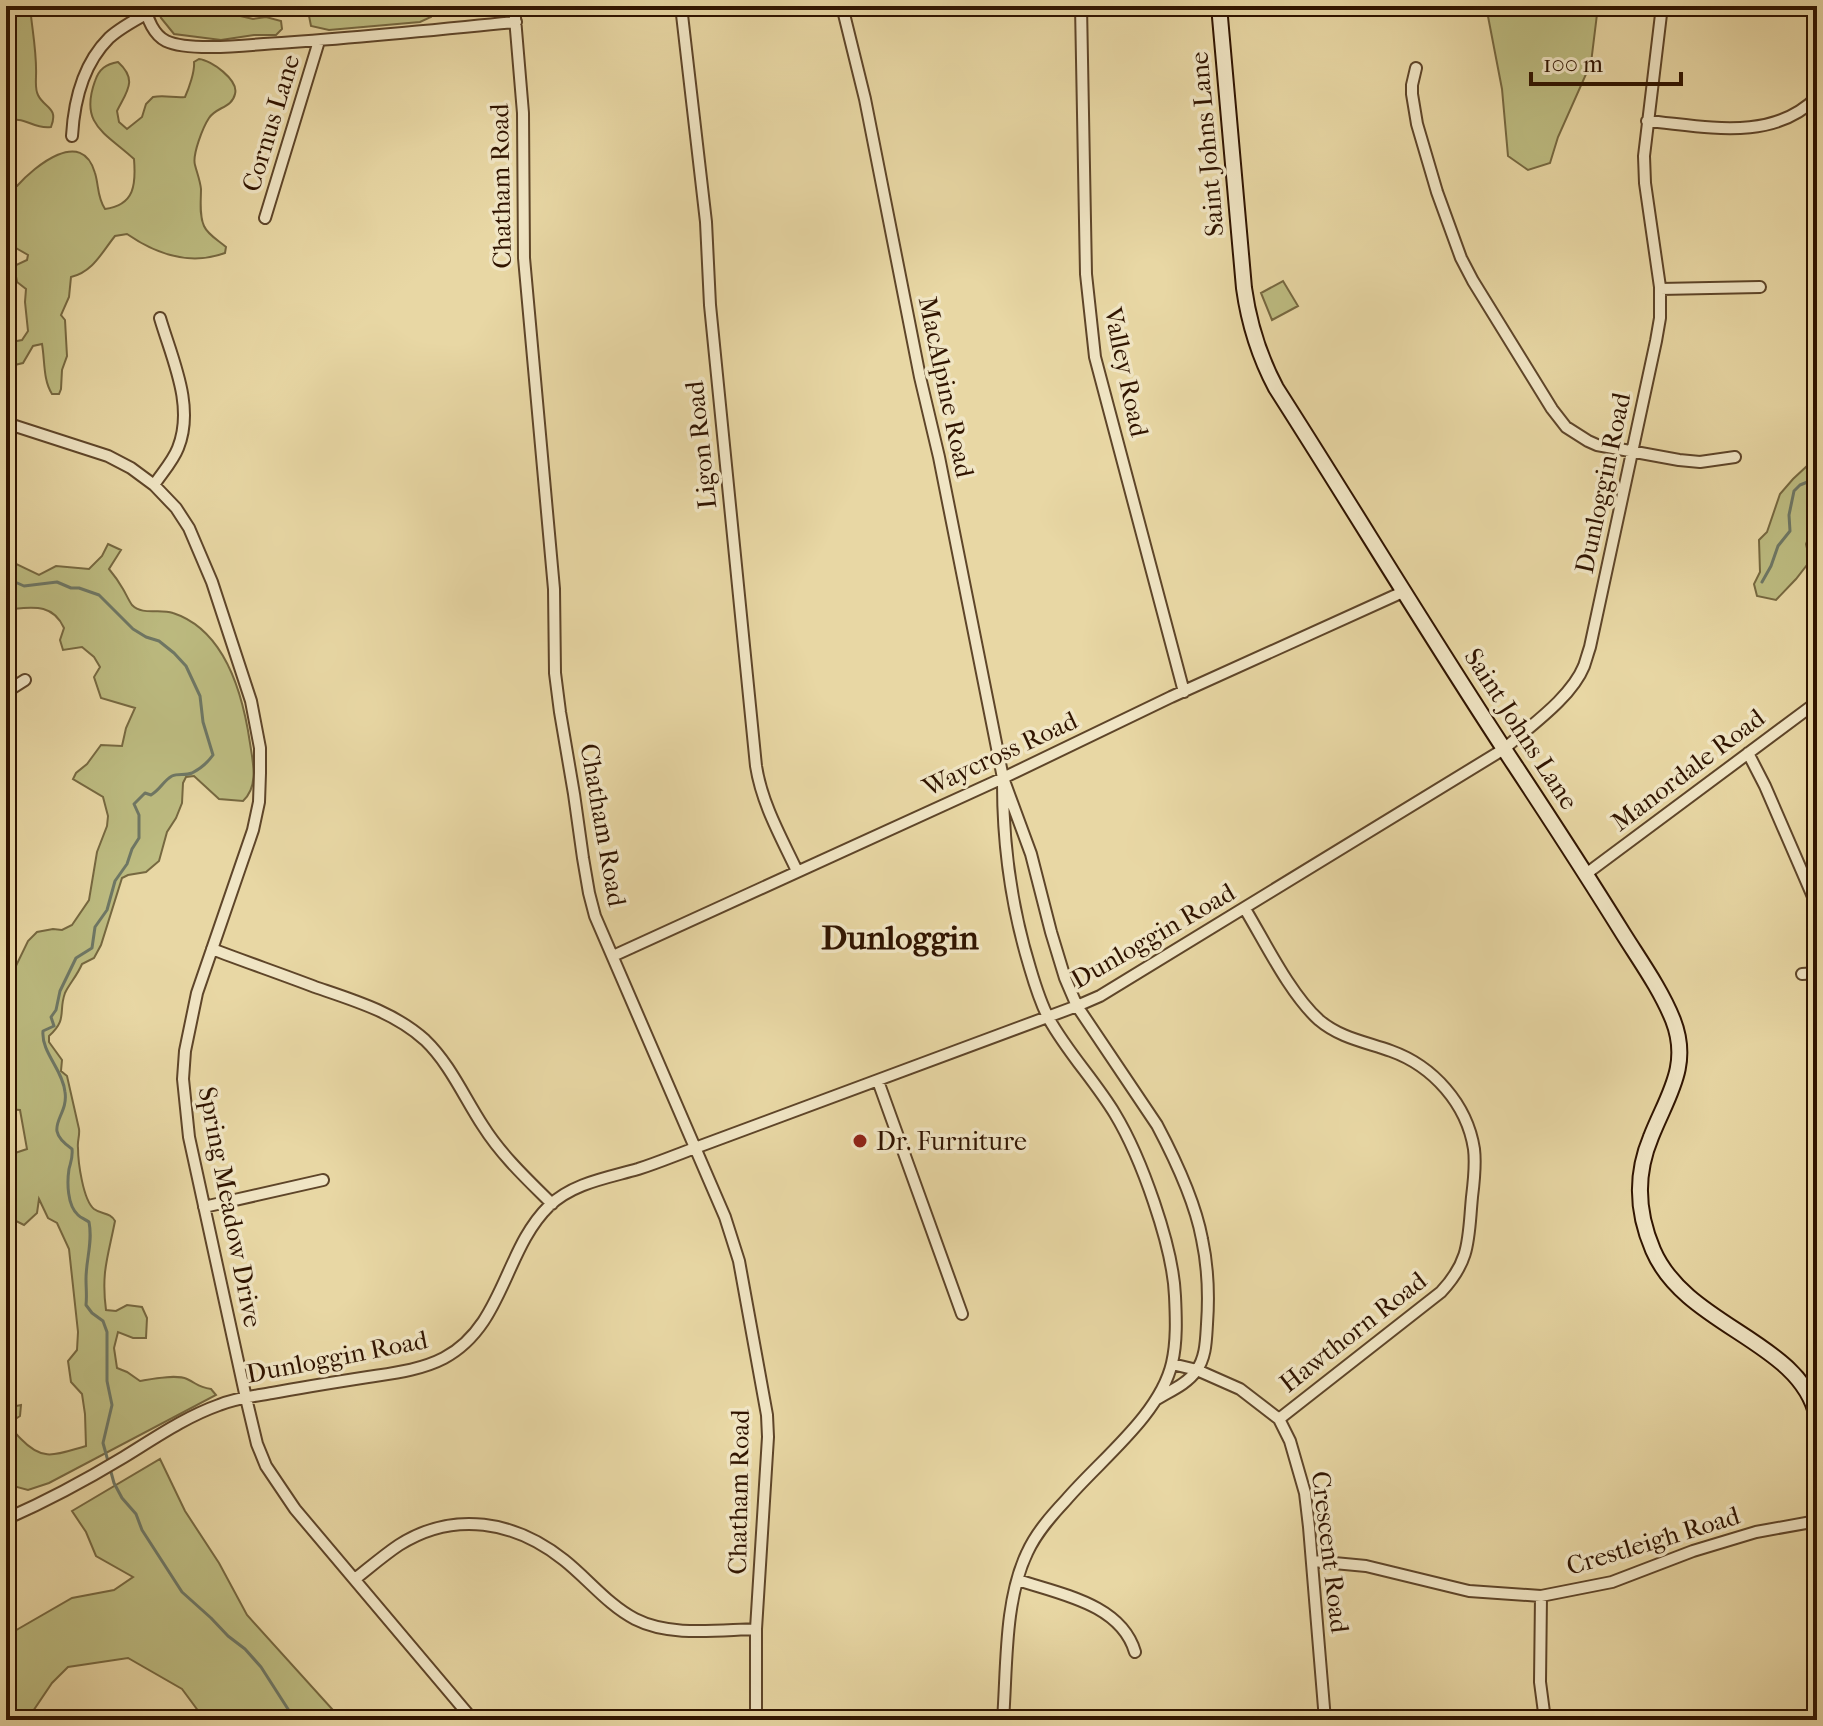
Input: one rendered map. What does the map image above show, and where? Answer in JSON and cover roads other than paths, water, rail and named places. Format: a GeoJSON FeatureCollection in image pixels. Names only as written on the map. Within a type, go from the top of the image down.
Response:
{"type":"FeatureCollection","features":[{"type":"Feature","properties":{"kind":"street","name":"Chatham Road"},"geometry":{"type":"LineString","coordinates":[[514,6],[523,113],[524,258],[554,589],[555,673],[589,893],[603,935],[736,1249],[767,1415],[767,1466],[756,1629],[756,1720]]}},
{"type":"Feature","properties":{"kind":"street","name":"Ligon Road"},"geometry":{"type":"LineString","coordinates":[[681,6],[705,215],[710,305],[756,766],[767,809],[797,871]]}},
{"type":"Feature","properties":{"kind":"street","name":"MacAlpine Road"},"geometry":{"type":"LineString","coordinates":[[842,6],[865,99],[1003,778],[1031,854],[1051,932],[1077,1006],[1154,1119],[1168,1145],[1202,1237],[1208,1297],[1205,1351],[1197,1370],[1182,1384],[1157,1399]]}},
{"type":"Feature","properties":{"kind":"street","name":"Valley Road"},"geometry":{"type":"LineString","coordinates":[[1081,6],[1086,274],[1095,357],[1184,692]]}},
{"type":"Feature","properties":{"kind":"street","name":"Saint Johns Lane"},"geometry":{"type":"LineString","coordinates":[[1219,6],[1244,288],[1255,342],[1276,388],[1586,874],[1657,988],[1673,1020],[1678,1035],[1680,1061],[1676,1081],[1650,1137],[1639,1180],[1642,1223],[1661,1267],[1691,1301],[1782,1363],[1813,1392],[1817,1417]]}},
{"type":"Feature","properties":{"kind":"street","name":"Dunloggin Road"},"geometry":{"type":"LineString","coordinates":[[6,1519],[39,1505],[198,1413],[222,1403],[299,1387],[395,1373],[444,1358],[466,1343],[480,1328],[532,1227],[552,1204],[574,1190],[878,1081],[1100,996],[1504,749],[1565,694],[1584,666],[1590,647],[1660,318],[1660,289],[1644,156],[1662,6]]}},
{"type":"Feature","properties":{"kind":"street"},"geometry":{"type":"LineString","coordinates":[[72,136],[76,99],[91,63],[109,39],[145,10],[151,26],[163,40],[183,45],[237,46],[319,41],[516,22]]}},
{"type":"Feature","properties":{"kind":"street","name":"Cornus Lane"},"geometry":{"type":"LineString","coordinates":[[265,218],[319,41]]}},
{"type":"Feature","properties":{"kind":"street"},"geometry":{"type":"LineString","coordinates":[[1416,68],[1412,94],[1421,141],[1457,249],[1473,281],[1566,427],[1588,441],[1633,453],[1700,462],[1735,457]]}},
{"type":"Feature","properties":{"kind":"street"},"geometry":{"type":"LineString","coordinates":[[1647,121],[1729,128],[1763,126],[1781,122],[1817,97]]}},
{"type":"Feature","properties":{"kind":"street"},"geometry":{"type":"LineString","coordinates":[[1660,289],[1760,287]]}},
{"type":"Feature","properties":{"kind":"street"},"geometry":{"type":"LineString","coordinates":[[154,485],[177,451],[185,416],[183,397],[160,318]]}},
{"type":"Feature","properties":{"kind":"street","name":"Spring Meadow Drive"},"geometry":{"type":"LineString","coordinates":[[6,423],[108,456],[154,485],[176,508],[189,528],[212,582],[251,701],[259,742],[259,802],[253,830],[197,993],[185,1051],[183,1079],[189,1137],[246,1398],[257,1444],[266,1466],[306,1524],[473,1720]]}},
{"type":"Feature","properties":{"kind":"street","name":"Waycross Road"},"geometry":{"type":"LineString","coordinates":[[613,956],[1405,591]]}},
{"type":"Feature","properties":{"kind":"street"},"geometry":{"type":"LineString","coordinates":[[6,692],[25,680]]}},
{"type":"Feature","properties":{"kind":"street","name":"Manordale Road"},"geometry":{"type":"LineString","coordinates":[[1586,874],[1817,702]]}},
{"type":"Feature","properties":{"kind":"street"},"geometry":{"type":"LineString","coordinates":[[1748,753],[1817,906]]}},
{"type":"Feature","properties":{"kind":"street","name":"MacAlpine Road"},"geometry":{"type":"LineString","coordinates":[[1003,778],[1003,816],[1014,905],[1033,976],[1048,1017],[1119,1121],[1138,1163],[1158,1217],[1173,1274],[1175,1296],[1172,1364],[1157,1399],[1039,1531],[1026,1555],[1012,1608],[1003,1720]]}},
{"type":"Feature","properties":{"kind":"street","name":"Hawthorn Road"},"geometry":{"type":"LineString","coordinates":[[1245,909],[1289,981],[1317,1018],[1351,1039],[1394,1052],[1428,1070],[1444,1086],[1458,1108],[1474,1148],[1468,1242],[1455,1277],[1441,1292],[1279,1419]]}},
{"type":"Feature","properties":{"kind":"street"},"geometry":{"type":"LineString","coordinates":[[212,949],[372,1007],[412,1030],[451,1072],[499,1149],[552,1204]]}},
{"type":"Feature","properties":{"kind":"street"},"geometry":{"type":"LineString","coordinates":[[1802,974],[1817,973]]}},
{"type":"Feature","properties":{"kind":"street"},"geometry":{"type":"LineString","coordinates":[[878,1081],[962,1314]]}},
{"type":"Feature","properties":{"kind":"street"},"geometry":{"type":"LineString","coordinates":[[204,1207],[323,1180]]}},
{"type":"Feature","properties":{"kind":"street","name":"Crescent Road"},"geometry":{"type":"LineString","coordinates":[[1172,1364],[1197,1370],[1240,1389],[1279,1419],[1290,1441],[1305,1493],[1325,1720]]}},
{"type":"Feature","properties":{"kind":"street","name":"Crestleigh Road"},"geometry":{"type":"LineString","coordinates":[[1313,1561],[1366,1566],[1469,1591],[1541,1596],[1612,1582],[1693,1551],[1756,1532],[1817,1521]]}},
{"type":"Feature","properties":{"kind":"street"},"geometry":{"type":"LineString","coordinates":[[355,1579],[398,1546],[420,1535],[463,1524],[483,1524],[525,1535],[546,1548],[635,1619],[651,1625],[685,1630],[756,1629]]}},
{"type":"Feature","properties":{"kind":"street"},"geometry":{"type":"LineString","coordinates":[[1018,1580],[1078,1599],[1115,1619],[1132,1642],[1135,1652]]}},
{"type":"Feature","properties":{"kind":"street"},"geometry":{"type":"LineString","coordinates":[[1541,1596],[1540,1682],[1545,1720]]}},
{"type":"Feature","properties":{"kind":"waterway"},"geometry":{"type":"LineString","coordinates":[[1762,582],[1778,546],[1790,531],[1789,515],[1794,491],[1817,476]]}},
{"type":"Feature","properties":{"kind":"waterway"},"geometry":{"type":"LineString","coordinates":[[6,578],[24,586],[57,582],[99,595],[133,629],[159,641],[174,653],[186,666],[200,696],[203,722],[213,755],[195,771],[172,776],[154,793],[145,793],[134,804],[139,815],[139,838],[115,881],[107,910],[95,927],[92,948],[76,958],[60,991],[56,1010],[51,1017],[54,1026],[43,1031],[43,1039],[65,1092],[57,1128],[58,1134],[72,1149],[68,1180],[70,1199],[74,1211],[89,1222],[86,1305],[103,1321],[107,1332],[107,1381],[112,1405],[103,1443],[114,1483],[182,1592],[261,1667],[295,1720]]}},
{"type":"Feature","properties":{"kind":"place","name":"Dr. Furniture"},"geometry":{"type":"Point","coordinates":[860,1141]}},
{"type":"Feature","properties":{"kind":"district","name":"Dunloggin"},"geometry":{"type":"Point","coordinates":[900,938]}}]}
